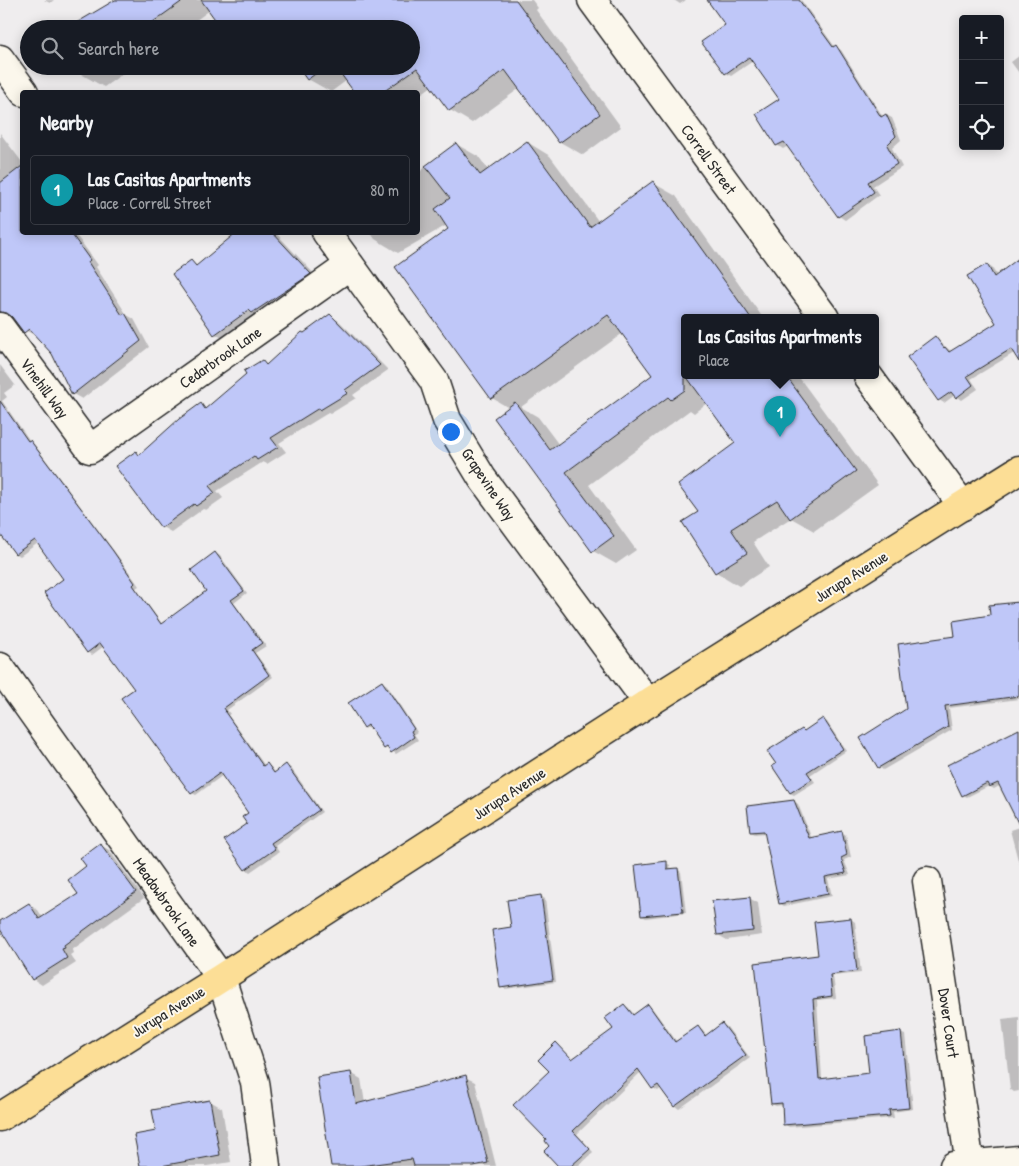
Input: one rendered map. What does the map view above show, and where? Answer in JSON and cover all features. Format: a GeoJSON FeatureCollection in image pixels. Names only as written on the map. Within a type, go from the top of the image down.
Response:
{"type":"FeatureCollection","features":[{"type":"Feature","properties":{"kind":"main road","name":"Jurupa Avenue"},"geometry":{"type":"LineString","coordinates":[[0,1117],[221,978],[648,703],[1019,470]]}},
{"type":"Feature","properties":{"kind":"street","name":"Correll Street"},"geometry":{"type":"LineString","coordinates":[[592,0],[823,314]]}},
{"type":"Feature","properties":{"kind":"street"},"geometry":{"type":"LineString","coordinates":[[0,59],[23,90]]}},
{"type":"Feature","properties":{"kind":"street","name":"Grapevine Way"},"geometry":{"type":"LineString","coordinates":[[328,235],[434,381],[446,420],[482,478],[648,703]]}},
{"type":"Feature","properties":{"kind":"street","name":"Cedarbrook Lane"},"geometry":{"type":"LineString","coordinates":[[90,449],[350,265]]}},
{"type":"Feature","properties":{"kind":"street","name":"Vinehill Way"},"geometry":{"type":"LineString","coordinates":[[0,327],[90,449]]}},
{"type":"Feature","properties":{"kind":"street"},"geometry":{"type":"LineString","coordinates":[[870,379],[963,506]]}},
{"type":"Feature","properties":{"kind":"street","name":"Meadowbrook Lane"},"geometry":{"type":"LineString","coordinates":[[0,667],[221,978],[255,1082],[266,1166]]}},
{"type":"Feature","properties":{"kind":"street","name":"Dover Court"},"geometry":{"type":"LineString","coordinates":[[928,881],[962,1165]]}},
{"type":"Feature","properties":{"kind":"street"},"geometry":{"type":"LineString","coordinates":[[962,1165],[1019,1160]]}},
{"type":"Feature","properties":{"kind":"building"},"geometry":{"type":"Polygon","coordinates":[[[115,0],[184,0],[156,20],[81,20],[115,0]]]}},
{"type":"Feature","properties":{"kind":"building"},"geometry":{"type":"Polygon","coordinates":[[[201,0],[516,0],[600,114],[559,143],[505,70],[449,111],[420,72],[420,20],[215,20],[201,0]]]}},
{"type":"Feature","properties":{"kind":"building"},"geometry":{"type":"Polygon","coordinates":[[[707,0],[799,0],[833,47],[836,45],[881,117],[886,114],[896,136],[887,145],[897,164],[868,182],[874,192],[838,217],[784,142],[776,146],[756,114],[779,99],[749,57],[725,74],[701,42],[725,25],[707,0]]]}},
{"type":"Feature","properties":{"kind":"building"},"geometry":{"type":"Polygon","coordinates":[[[303,75],[314,75],[307,80],[303,75]]]}},
{"type":"Feature","properties":{"kind":"building"},"geometry":{"type":"Polygon","coordinates":[[[342,75],[407,75],[386,90],[353,90],[342,75]]]}},
{"type":"Feature","properties":{"kind":"building"},"geometry":{"type":"Polygon","coordinates":[[[527,141],[590,227],[653,181],[748,314],[681,314],[681,379],[685,379],[685,390],[671,400],[668,397],[566,472],[614,536],[592,552],[494,418],[515,402],[550,450],[652,375],[608,315],[491,399],[395,267],[448,229],[435,209],[450,198],[425,166],[456,143],[480,175],[527,141]]]}},
{"type":"Feature","properties":{"kind":"building"},"geometry":{"type":"Polygon","coordinates":[[[20,168],[20,235],[72,235],[90,260],[88,262],[122,315],[125,313],[141,341],[72,395],[52,354],[29,329],[24,333],[12,317],[7,313],[0,312],[0,183],[20,168]]]}},
{"type":"Feature","properties":{"kind":"building"},"geometry":{"type":"Polygon","coordinates":[[[233,235],[275,235],[311,274],[252,313],[249,310],[214,335],[172,274],[191,260],[196,266],[233,235]]]}},
{"type":"Feature","properties":{"kind":"building"},"geometry":{"type":"Polygon","coordinates":[[[1019,258],[1019,362],[1011,349],[967,376],[973,385],[956,398],[951,392],[938,401],[907,357],[935,336],[949,352],[996,323],[967,276],[987,264],[994,277],[1019,258]]]}},
{"type":"Feature","properties":{"kind":"building"},"geometry":{"type":"Polygon","coordinates":[[[330,314],[380,365],[345,390],[348,393],[320,410],[319,408],[271,438],[278,447],[257,460],[254,456],[209,486],[215,493],[196,506],[194,504],[161,528],[115,466],[136,451],[139,455],[179,419],[201,403],[205,409],[246,374],[244,371],[262,360],[266,365],[302,332],[304,333],[330,314]]]}},
{"type":"Feature","properties":{"kind":"building"},"geometry":{"type":"Polygon","coordinates":[[[688,379],[788,379],[856,471],[790,519],[777,500],[731,529],[747,553],[715,573],[682,522],[698,512],[678,485],[735,443],[688,379]]]}},
{"type":"Feature","properties":{"kind":"building"},"geometry":{"type":"Polygon","coordinates":[[[0,401],[28,441],[30,440],[113,551],[135,583],[133,585],[161,624],[206,591],[191,570],[215,552],[244,591],[231,600],[262,643],[252,650],[269,675],[224,708],[225,712],[263,766],[267,763],[274,773],[286,764],[319,810],[271,843],[275,849],[245,870],[224,840],[247,824],[242,817],[248,813],[220,773],[191,794],[121,698],[134,689],[100,643],[87,653],[44,593],[63,579],[35,540],[15,554],[0,534],[0,401]]]}},
{"type":"Feature","properties":{"kind":"building"},"geometry":{"type":"Polygon","coordinates":[[[1019,602],[1019,696],[945,706],[948,727],[878,768],[860,738],[906,709],[898,644],[955,636],[953,621],[990,615],[989,605],[1019,602]]]}},
{"type":"Feature","properties":{"kind":"building"},"geometry":{"type":"Polygon","coordinates":[[[382,681],[414,729],[411,731],[414,737],[391,753],[387,747],[384,749],[368,725],[364,728],[348,703],[382,681]]]}},
{"type":"Feature","properties":{"kind":"building"},"geometry":{"type":"Polygon","coordinates":[[[823,718],[843,749],[807,772],[812,779],[790,793],[772,766],[776,764],[767,751],[802,729],[804,731],[823,718]]]}},
{"type":"Feature","properties":{"kind":"building"},"geometry":{"type":"Polygon","coordinates":[[[1019,729],[1019,825],[998,783],[989,787],[987,783],[962,796],[947,765],[1019,729]]]}},
{"type":"Feature","properties":{"kind":"building"},"geometry":{"type":"Polygon","coordinates":[[[794,800],[809,838],[842,831],[847,855],[841,858],[846,873],[825,877],[828,894],[779,904],[764,831],[750,832],[747,806],[794,800]]]}},
{"type":"Feature","properties":{"kind":"building"},"geometry":{"type":"Polygon","coordinates":[[[100,843],[136,892],[64,945],[65,948],[62,949],[67,958],[32,980],[0,929],[0,921],[29,903],[39,919],[78,894],[68,880],[86,866],[80,858],[100,843]]]}},
{"type":"Feature","properties":{"kind":"building"},"geometry":{"type":"Polygon","coordinates":[[[667,861],[667,869],[678,868],[683,912],[641,916],[635,865],[667,861]]]}},
{"type":"Feature","properties":{"kind":"building"},"geometry":{"type":"Polygon","coordinates":[[[541,895],[553,980],[500,988],[492,930],[511,927],[507,900],[541,895]]]}},
{"type":"Feature","properties":{"kind":"building"},"geometry":{"type":"Polygon","coordinates":[[[750,897],[753,931],[717,935],[712,901],[750,897]]]}},
{"type":"Feature","properties":{"kind":"building"},"geometry":{"type":"Polygon","coordinates":[[[851,918],[857,971],[830,975],[832,996],[813,999],[819,1079],[869,1073],[865,1036],[901,1031],[909,1108],[889,1110],[890,1116],[783,1125],[782,1103],[771,1104],[755,963],[818,955],[814,922],[851,918]]]}},
{"type":"Feature","properties":{"kind":"building"},"geometry":{"type":"Polygon","coordinates":[[[624,1004],[633,1015],[648,1004],[675,1042],[698,1026],[705,1036],[722,1023],[746,1055],[674,1107],[658,1085],[652,1089],[638,1069],[573,1131],[590,1149],[571,1166],[558,1166],[544,1151],[549,1146],[545,1141],[546,1139],[513,1105],[549,1071],[538,1060],[556,1042],[572,1059],[613,1029],[605,1018],[624,1004]]]}},
{"type":"Feature","properties":{"kind":"building"},"geometry":{"type":"Polygon","coordinates":[[[351,1072],[356,1104],[466,1075],[488,1163],[474,1166],[414,1166],[412,1159],[360,1166],[331,1166],[317,1077],[351,1072]]]}},
{"type":"Feature","properties":{"kind":"building"},"geometry":{"type":"Polygon","coordinates":[[[210,1100],[220,1155],[161,1166],[140,1166],[134,1135],[156,1131],[152,1110],[210,1100]]]}},
{"type":"Feature","properties":{"kind":"place","name":"Las Casitas Apartments"},"geometry":{"type":"Point","coordinates":[780,437]}}]}
